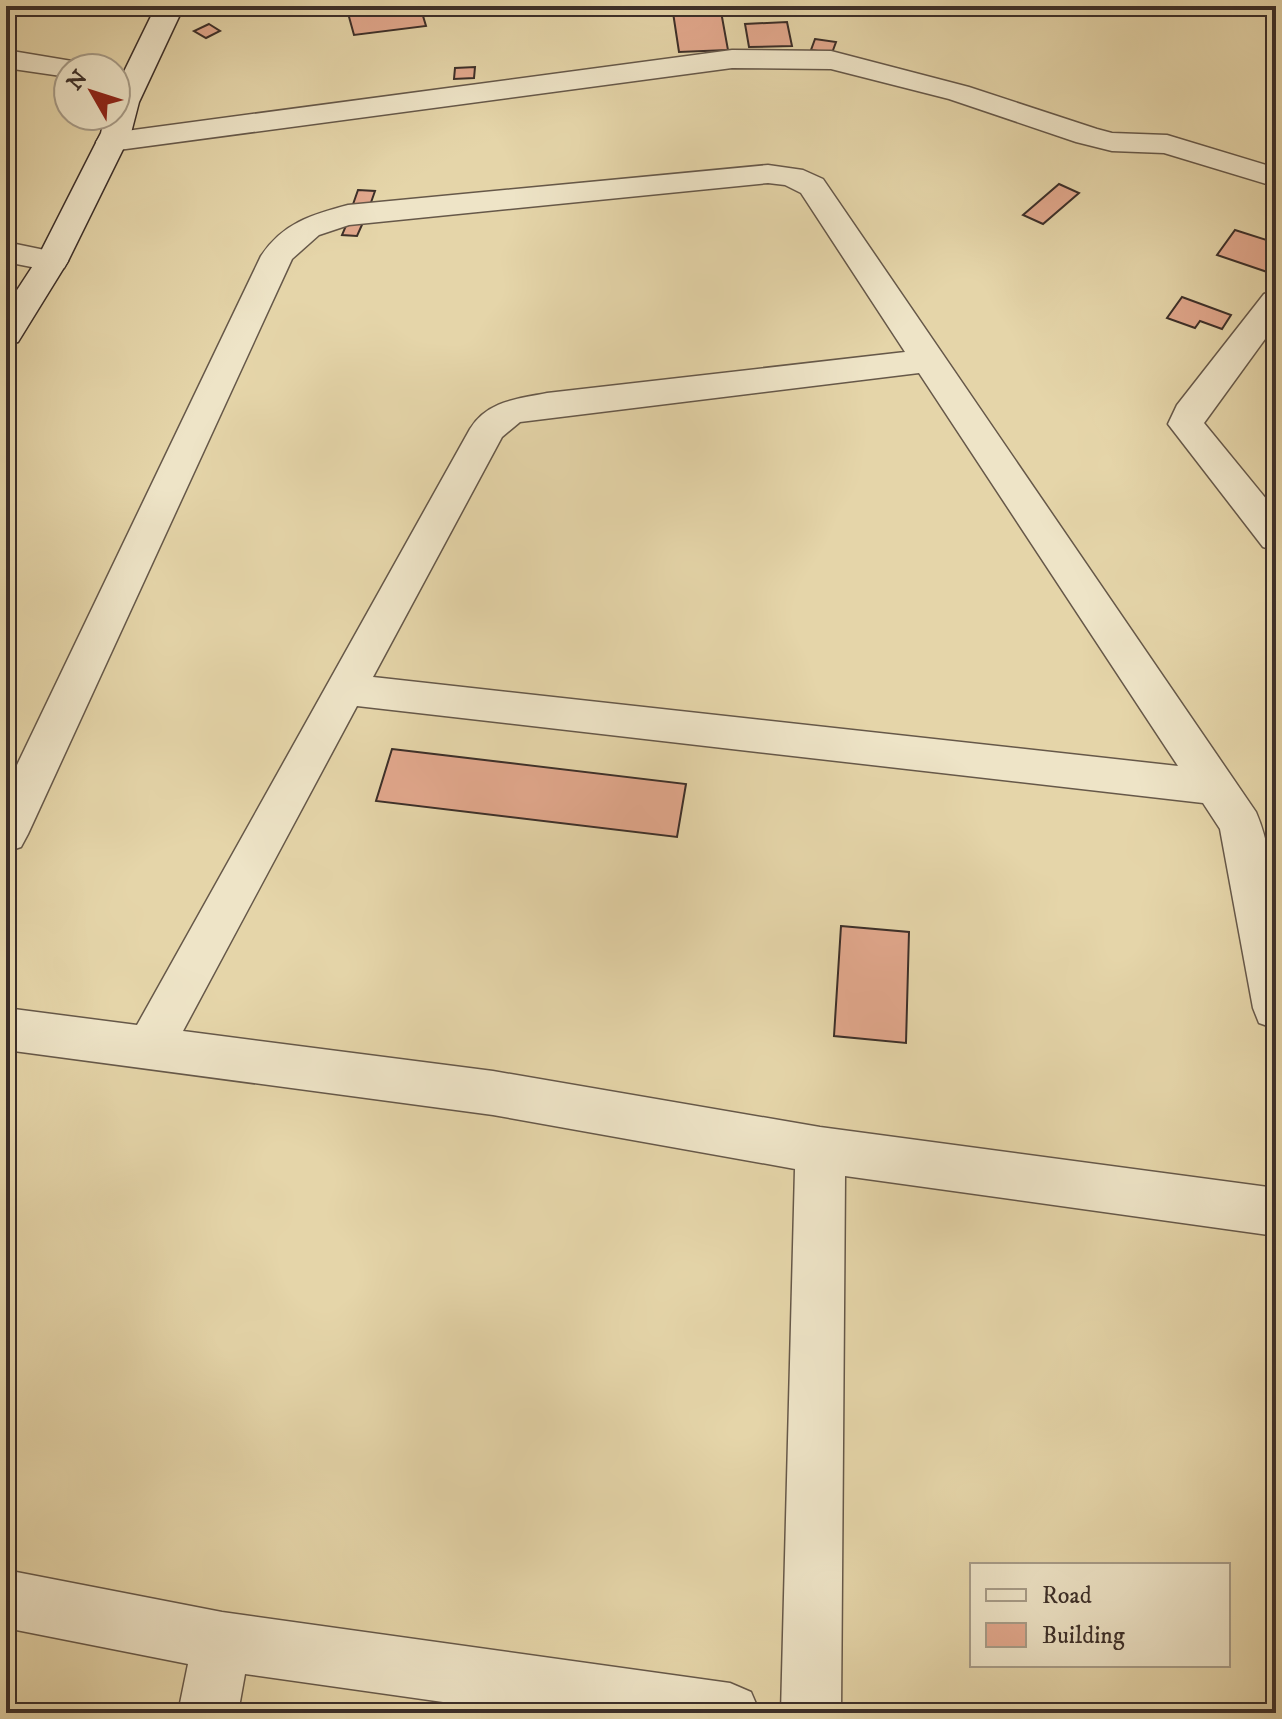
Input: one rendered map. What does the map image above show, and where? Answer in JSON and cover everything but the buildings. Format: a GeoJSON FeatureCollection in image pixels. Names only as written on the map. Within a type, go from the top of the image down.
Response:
{"type":"FeatureCollection","features":[{"type":"Feature","properties":{"kind":"street"},"geometry":{"type":"LineString","coordinates":[[132,68],[170,6]]}},
{"type":"Feature","properties":{"kind":"street"},"geometry":{"type":"LineString","coordinates":[[6,59],[52,66]]}},
{"type":"Feature","properties":{"kind":"street"},"geometry":{"type":"LineString","coordinates":[[111,142],[716,61],[831,60],[959,93],[1100,139],[1167,144],[1276,178]]}},
{"type":"Feature","properties":{"kind":"street"},"geometry":{"type":"LineString","coordinates":[[6,334],[52,261],[114,132]]}},
{"type":"Feature","properties":{"kind":"street"},"geometry":{"type":"LineString","coordinates":[[6,834],[277,256],[292,236],[312,224],[363,214],[768,174],[792,177],[812,186],[1241,825],[1276,1008]]}},
{"type":"Feature","properties":{"kind":"street"},"geometry":{"type":"LineString","coordinates":[[6,252],[52,261]]}},
{"type":"Feature","properties":{"kind":"street"},"geometry":{"type":"LineString","coordinates":[[1270,319],[1190,413],[1186,424],[1276,537]]}},
{"type":"Feature","properties":{"kind":"street"},"geometry":{"type":"LineString","coordinates":[[150,1046],[488,429],[509,412],[547,405],[930,360]]}},
{"type":"Feature","properties":{"kind":"street"},"geometry":{"type":"LineString","coordinates":[[343,689],[1216,787]]}},
{"type":"Feature","properties":{"kind":"street"},"geometry":{"type":"LineString","coordinates":[[6,1029],[493,1093],[820,1150],[1276,1212]]}},
{"type":"Feature","properties":{"kind":"street"},"geometry":{"type":"LineString","coordinates":[[811,1713],[820,1150]]}},
{"type":"Feature","properties":{"kind":"street"},"geometry":{"type":"LineString","coordinates":[[6,1599],[222,1641],[730,1713]]}},
{"type":"Feature","properties":{"kind":"street"},"geometry":{"type":"LineString","coordinates":[[208,1713],[222,1641]]}}]}
